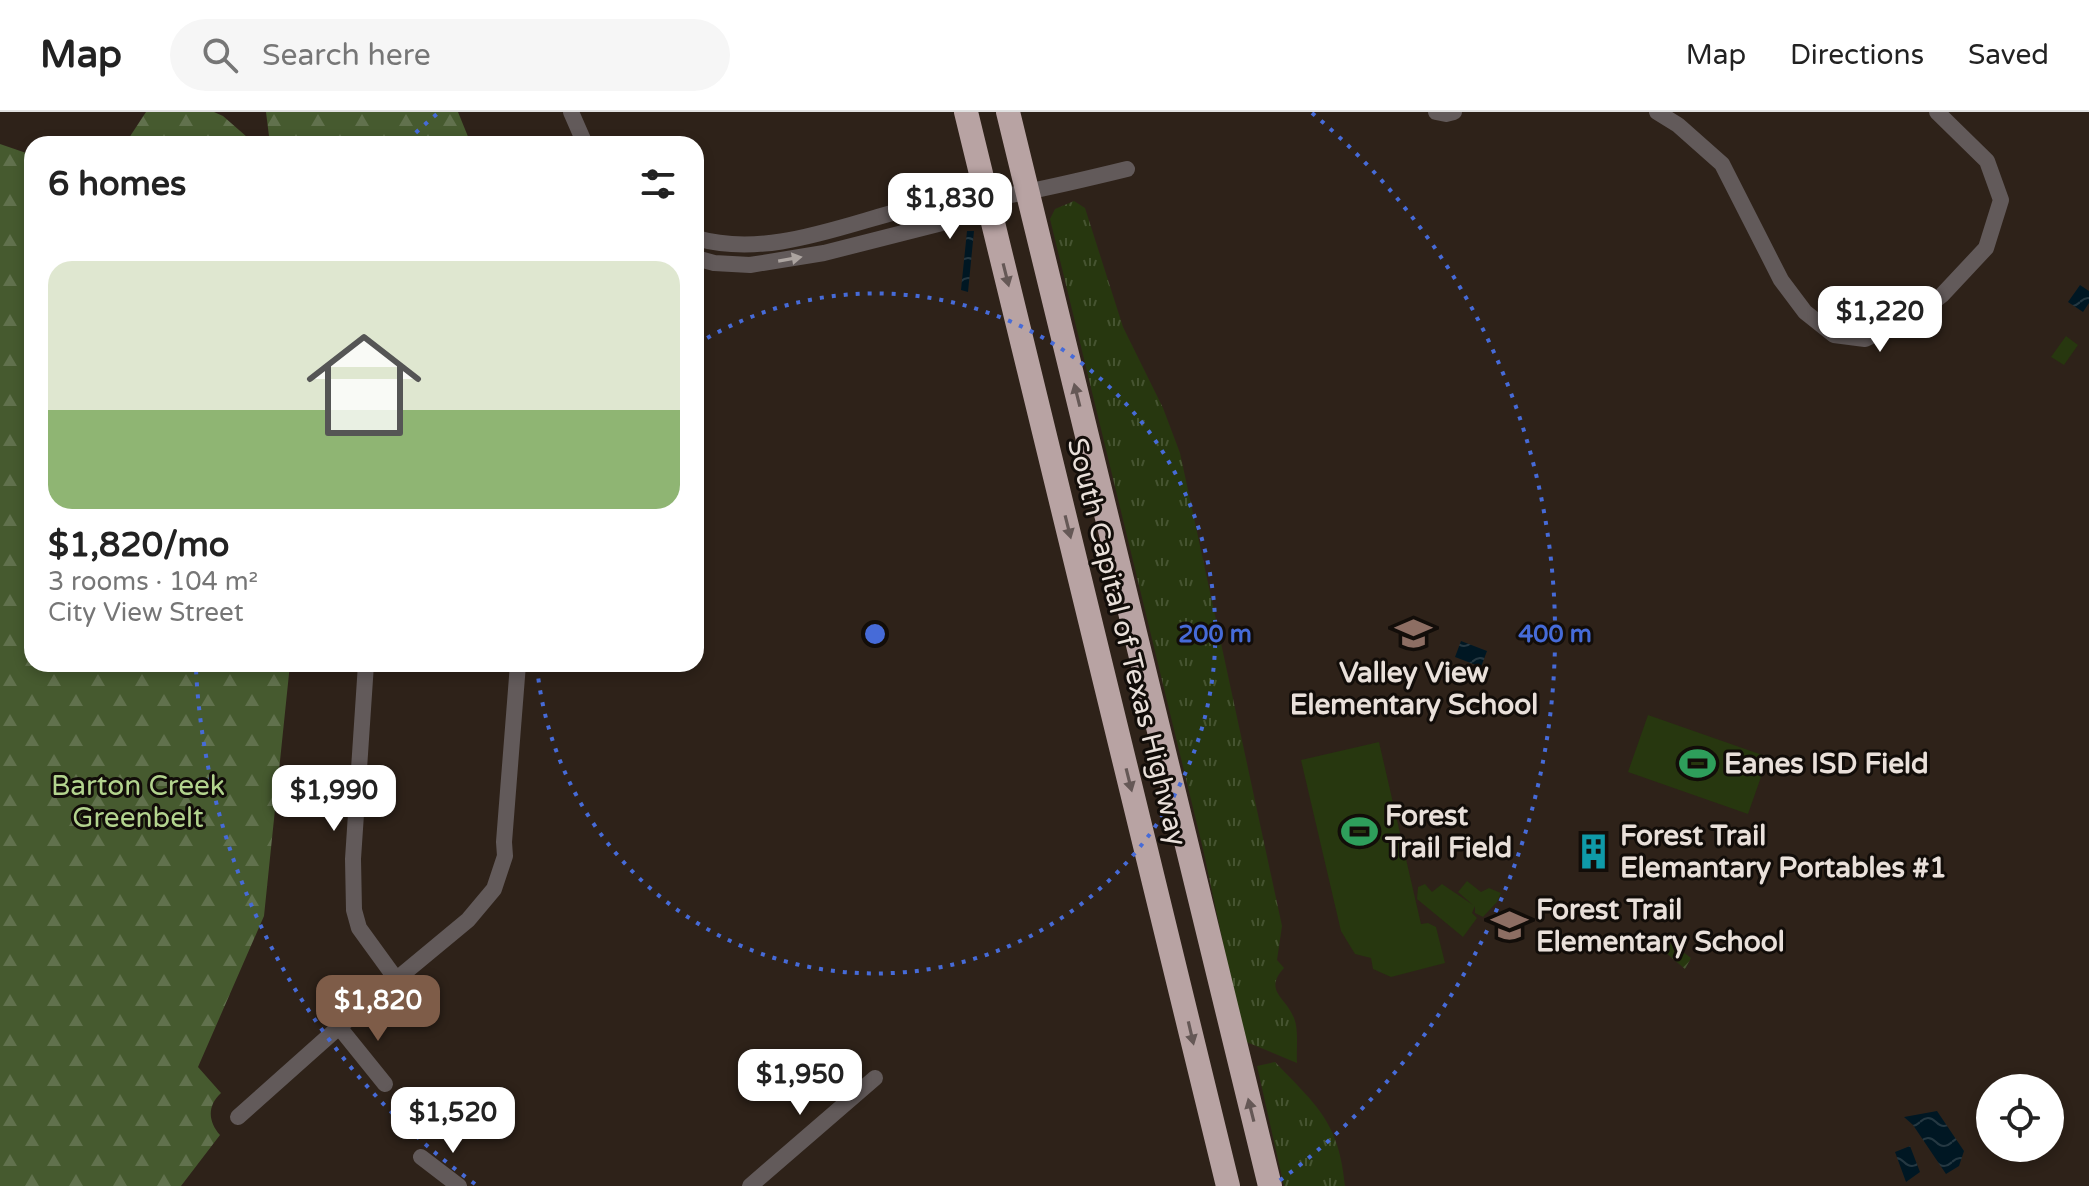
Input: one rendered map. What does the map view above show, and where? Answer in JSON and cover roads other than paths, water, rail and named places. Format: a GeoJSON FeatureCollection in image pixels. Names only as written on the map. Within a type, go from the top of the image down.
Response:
{"type":"FeatureCollection","features":[{"type":"Feature","properties":{"kind":"highway","name":"South Capital of Texas Highway"},"geometry":{"type":"LineString","coordinates":[[966,112],[1228,1186]]}},
{"type":"Feature","properties":{"kind":"highway","name":"South Capital of Texas Highway"},"geometry":{"type":"LineString","coordinates":[[1008,112],[1270,1186]]}},
{"type":"Feature","properties":{"kind":"street"},"geometry":{"type":"LineString","coordinates":[[571,112],[582,136]]}},
{"type":"Feature","properties":{"kind":"street"},"geometry":{"type":"LineString","coordinates":[[1436,112],[1454,112]]}},
{"type":"Feature","properties":{"kind":"street"},"geometry":{"type":"LineString","coordinates":[[1657,112],[1678,125],[1722,164],[1781,280],[1805,312],[1834,335],[1865,339],[1918,314],[1942,295],[1986,248],[2001,200],[1987,161],[1937,112]]}},
{"type":"Feature","properties":{"kind":"street"},"geometry":{"type":"LineString","coordinates":[[704,240],[760,243],[823,232],[948,200],[987,199],[1127,169]]}},
{"type":"Feature","properties":{"kind":"street"},"geometry":{"type":"LineString","coordinates":[[704,260],[750,265],[824,253],[950,221],[987,199]]}},
{"type":"Feature","properties":{"kind":"street"},"geometry":{"type":"LineString","coordinates":[[365,672],[353,859],[354,910],[359,928],[396,979]]}},
{"type":"Feature","properties":{"kind":"street"},"geometry":{"type":"LineString","coordinates":[[238,1117],[339,1027],[468,920],[494,889],[505,856],[517,672]]}},
{"type":"Feature","properties":{"kind":"street"},"geometry":{"type":"LineString","coordinates":[[339,1027],[385,1084]]}},
{"type":"Feature","properties":{"kind":"street"},"geometry":{"type":"LineString","coordinates":[[750,1186],[875,1078]]}},
{"type":"Feature","properties":{"kind":"street"},"geometry":{"type":"LineString","coordinates":[[421,1157],[459,1186]]}},
{"type":"Feature","properties":{"kind":"water"},"geometry":{"type":"Polygon","coordinates":[[[967,231],[974,231],[968,292],[961,290],[967,231]]]}},
{"type":"Feature","properties":{"kind":"water"},"geometry":{"type":"Polygon","coordinates":[[[2080,285],[2089,291],[2089,303],[2083,312],[2068,302],[2080,285]]]}},
{"type":"Feature","properties":{"kind":"water"},"geometry":{"type":"Polygon","coordinates":[[[1461,641],[1487,651],[1481,667],[1455,657],[1461,641]]]}},
{"type":"Feature","properties":{"kind":"water"},"geometry":{"type":"Polygon","coordinates":[[[1937,1111],[1964,1151],[1959,1166],[1946,1174],[1913,1125],[1904,1117],[1937,1111]]]}},
{"type":"Feature","properties":{"kind":"water"},"geometry":{"type":"Polygon","coordinates":[[[1910,1146],[1920,1172],[1906,1182],[1895,1152],[1910,1146]]]}},
{"type":"Feature","properties":{"kind":"place","name":"Valley View Elementary School"},"geometry":{"type":"Point","coordinates":[1414,633]}},
{"type":"Feature","properties":{"kind":"place","name":"Eanes ISD Field"},"geometry":{"type":"Point","coordinates":[1698,764]}},
{"type":"Feature","properties":{"kind":"place","name":"Forest Trail Field"},"geometry":{"type":"Point","coordinates":[1359,832]}},
{"type":"Feature","properties":{"kind":"place","name":"Forest Trail Elemantary Portables #1"},"geometry":{"type":"Point","coordinates":[1594,852]}},
{"type":"Feature","properties":{"kind":"place","name":"Forest Trail Elementary School"},"geometry":{"type":"Point","coordinates":[1510,926]}},
{"type":"Feature","properties":{"kind":"park label","name":"Barton Creek Greenbelt"},"geometry":{"type":"Point","coordinates":[138,802]}}]}
